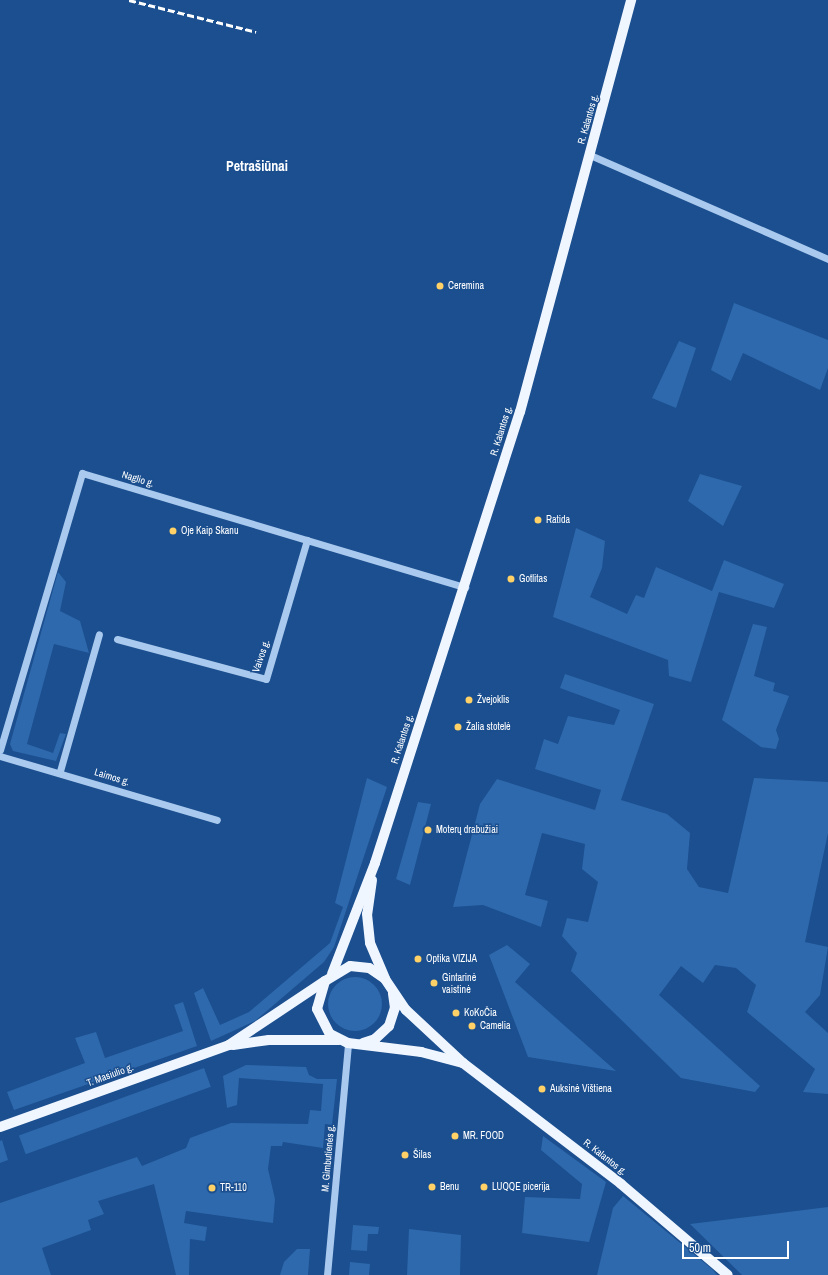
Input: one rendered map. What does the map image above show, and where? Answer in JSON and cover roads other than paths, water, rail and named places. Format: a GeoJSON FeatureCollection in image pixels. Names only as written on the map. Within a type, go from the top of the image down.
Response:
{"type":"FeatureCollection","features":[{"type":"Feature","properties":{"kind":"main road","name":"R. Kalantos g."},"geometry":{"type":"LineString","coordinates":[[463,1063],[421,1052],[348,1042],[324,1027],[318,1014],[318,999],[375,863],[465,587],[549,312],[630,0]]}},
{"type":"Feature","properties":{"kind":"main road","name":"R. Kalantos g."},"geometry":{"type":"LineString","coordinates":[[375,863],[367,924],[370,943],[385,979],[406,1010],[463,1063],[621,1184],[728,1275]]}},
{"type":"Feature","properties":{"kind":"main road"},"geometry":{"type":"LineString","coordinates":[[328,978],[360,966],[385,979]]}},
{"type":"Feature","properties":{"kind":"main road","name":"T. Masiulio g."},"geometry":{"type":"LineString","coordinates":[[229,1045],[328,978]]}},
{"type":"Feature","properties":{"kind":"main road","name":"R. Kalantos g."},"geometry":{"type":"LineString","coordinates":[[348,1042],[375,1039],[389,1026],[395,1008],[391,989]]}},
{"type":"Feature","properties":{"kind":"main road","name":"T. Masiulio g."},"geometry":{"type":"LineString","coordinates":[[0,1127],[229,1045],[269,1040],[348,1042]]}},
{"type":"Feature","properties":{"kind":"street"},"geometry":{"type":"LineString","coordinates":[[590,155],[828,259]]}},
{"type":"Feature","properties":{"kind":"street","name":"Naglio g."},"geometry":{"type":"LineString","coordinates":[[0,750],[82,473],[465,587]]}},
{"type":"Feature","properties":{"kind":"street","name":"Vaivos g."},"geometry":{"type":"LineString","coordinates":[[117,639],[266,680],[307,540]]}},
{"type":"Feature","properties":{"kind":"street"},"geometry":{"type":"LineString","coordinates":[[60,771],[99,634]]}},
{"type":"Feature","properties":{"kind":"street","name":"Laimos g."},"geometry":{"type":"LineString","coordinates":[[0,756],[60,771],[217,820]]}},
{"type":"Feature","properties":{"kind":"street","name":"M. Gimbutienės g."},"geometry":{"type":"LineString","coordinates":[[327,1275],[348,1042]]}},
{"type":"Feature","properties":{"kind":"railway"},"geometry":{"type":"LineString","coordinates":[[129,0],[256,32]]}},
{"type":"Feature","properties":{"kind":"place","name":"Ceremina"},"geometry":{"type":"Point","coordinates":[440,286]}},
{"type":"Feature","properties":{"kind":"place","name":"Ratida"},"geometry":{"type":"Point","coordinates":[538,520]}},
{"type":"Feature","properties":{"kind":"place","name":"Oje Kaip Skanu"},"geometry":{"type":"Point","coordinates":[173,531]}},
{"type":"Feature","properties":{"kind":"place","name":"Gotlitas"},"geometry":{"type":"Point","coordinates":[511,579]}},
{"type":"Feature","properties":{"kind":"place","name":"Žvejoklis"},"geometry":{"type":"Point","coordinates":[469,700]}},
{"type":"Feature","properties":{"kind":"place","name":"Žalia stotelė"},"geometry":{"type":"Point","coordinates":[458,727]}},
{"type":"Feature","properties":{"kind":"place","name":"Moterų drabužiai"},"geometry":{"type":"Point","coordinates":[428,830]}},
{"type":"Feature","properties":{"kind":"place","name":"Optika VIZIJA"},"geometry":{"type":"Point","coordinates":[418,959]}},
{"type":"Feature","properties":{"kind":"place","name":"Gintarinė vaistinė"},"geometry":{"type":"Point","coordinates":[434,983]}},
{"type":"Feature","properties":{"kind":"place","name":"KoKoČia"},"geometry":{"type":"Point","coordinates":[456,1013]}},
{"type":"Feature","properties":{"kind":"place","name":"Camelia"},"geometry":{"type":"Point","coordinates":[472,1026]}},
{"type":"Feature","properties":{"kind":"place","name":"Auksinė Vištiena"},"geometry":{"type":"Point","coordinates":[542,1089]}},
{"type":"Feature","properties":{"kind":"place","name":"MR. FOOD"},"geometry":{"type":"Point","coordinates":[455,1136]}},
{"type":"Feature","properties":{"kind":"place","name":"Šilas"},"geometry":{"type":"Point","coordinates":[405,1155]}},
{"type":"Feature","properties":{"kind":"place","name":"Benu"},"geometry":{"type":"Point","coordinates":[432,1187]}},
{"type":"Feature","properties":{"kind":"place","name":"LUQQE picerija"},"geometry":{"type":"Point","coordinates":[484,1187]}},
{"type":"Feature","properties":{"kind":"place","name":"TR-110"},"geometry":{"type":"Point","coordinates":[212,1188]}},
{"type":"Feature","properties":{"kind":"district","name":"Petrašiūnai"},"geometry":{"type":"Point","coordinates":[257,166]}}]}
